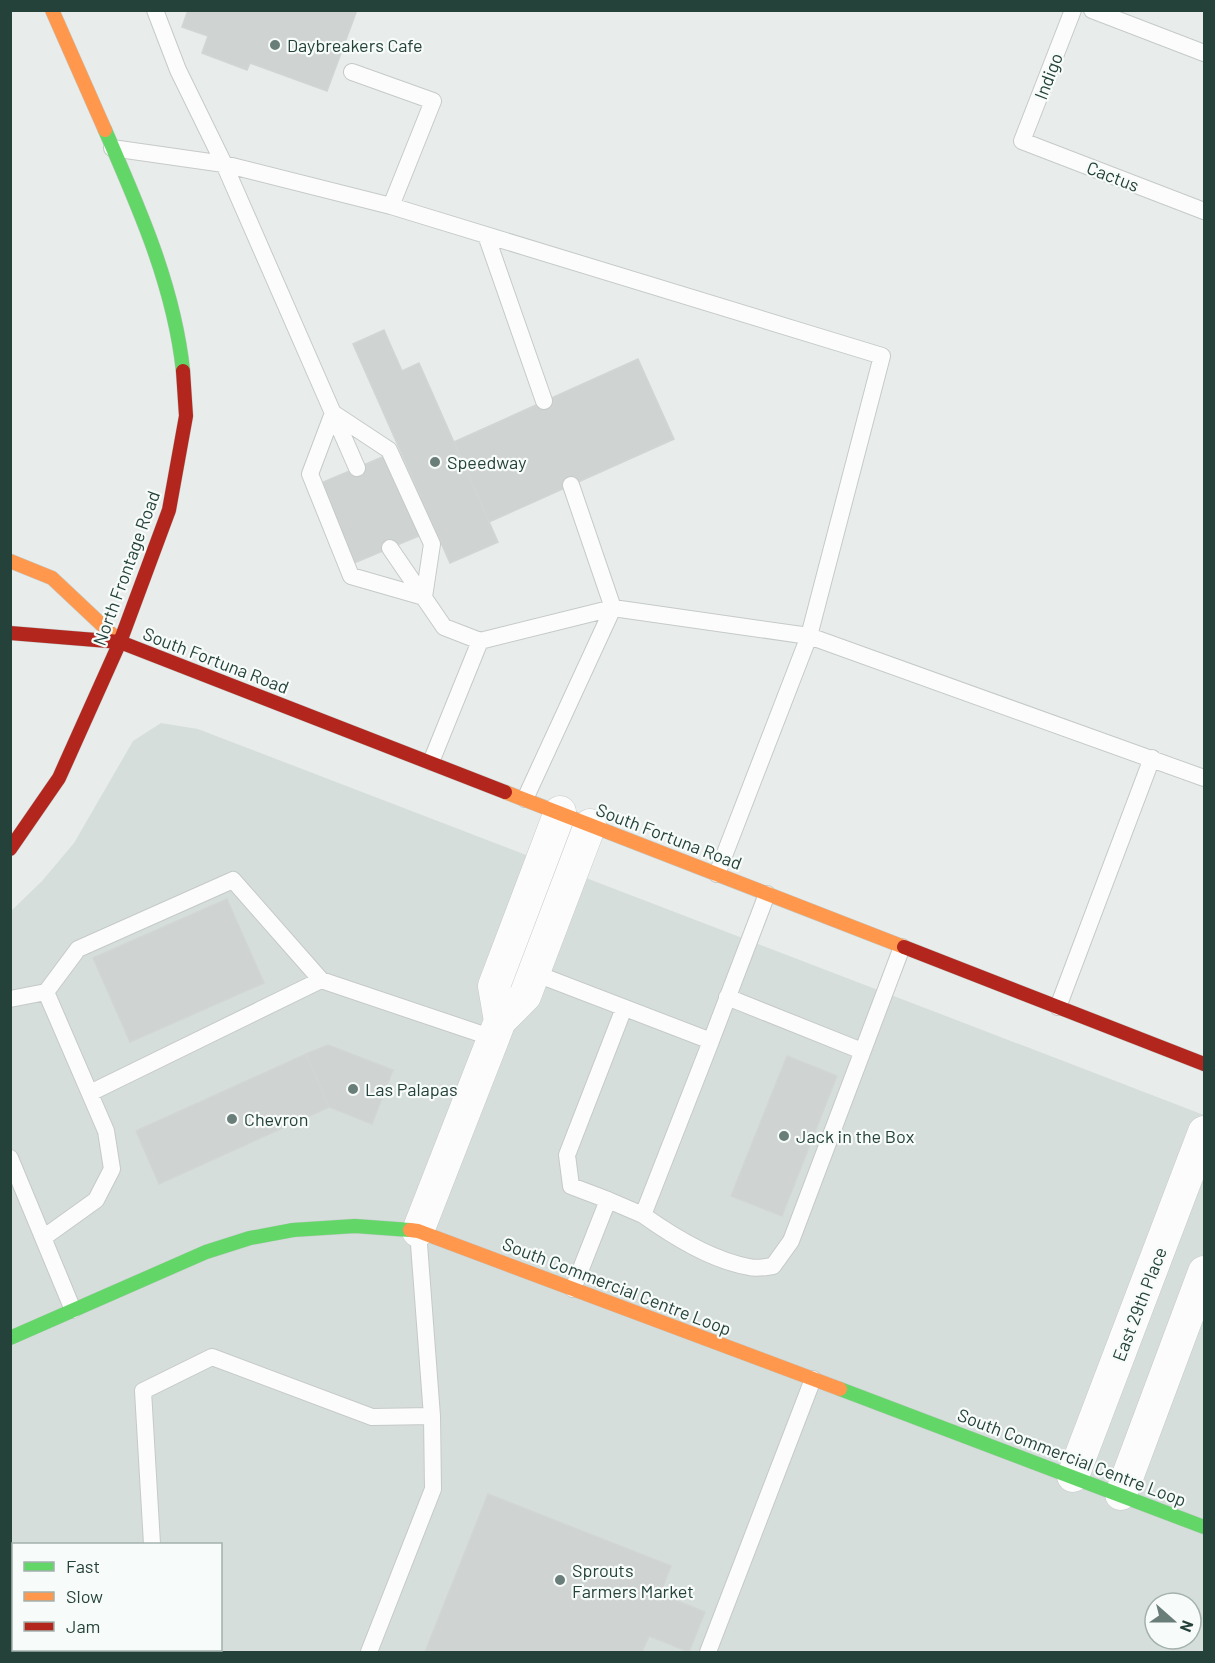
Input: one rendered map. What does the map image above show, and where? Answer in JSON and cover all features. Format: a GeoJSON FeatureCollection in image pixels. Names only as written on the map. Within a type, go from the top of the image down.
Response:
{"type":"FeatureCollection","features":[{"type":"Feature","properties":{"kind":"main road","name":"North Frontage Road"},"geometry":{"type":"LineString","coordinates":[[10,849],[59,778],[120,642],[169,510],[186,416],[178,329],[159,264],[138,206],[52,10]]}},
{"type":"Feature","properties":{"kind":"main road","name":"South Fortuna Road"},"geometry":{"type":"LineString","coordinates":[[10,561],[52,578],[120,642]]}},
{"type":"Feature","properties":{"kind":"main road","name":"South Fortuna Road"},"geometry":{"type":"LineString","coordinates":[[10,633],[120,642],[1204,1064]]}},
{"type":"Feature","properties":{"kind":"main road","name":"South Commercial Centre Loop"},"geometry":{"type":"LineString","coordinates":[[10,1338],[206,1252],[250,1238],[293,1230],[355,1226],[418,1231],[1204,1527]]}},
{"type":"Feature","properties":{"kind":"street"},"geometry":{"type":"LineString","coordinates":[[496,1030],[494,986],[560,812]]}},
{"type":"Feature","properties":{"kind":"street"},"geometry":{"type":"LineString","coordinates":[[418,1231],[496,1030],[525,996],[590,825]]}},
{"type":"Feature","properties":{"kind":"street","name":"East 29th Place"},"geometry":{"type":"LineString","coordinates":[[1073,1476],[1204,1132]]}},
{"type":"Feature","properties":{"kind":"street"},"geometry":{"type":"LineString","coordinates":[[1121,1494],[1204,1272]]}},
{"type":"Feature","properties":{"kind":"lane"},"geometry":{"type":"LineString","coordinates":[[155,10],[178,70],[225,164],[357,468]]}},
{"type":"Feature","properties":{"kind":"lane","name":"Indigo"},"geometry":{"type":"LineString","coordinates":[[1022,141],[1073,10]]}},
{"type":"Feature","properties":{"kind":"lane"},"geometry":{"type":"LineString","coordinates":[[1092,10],[1204,53]]}},
{"type":"Feature","properties":{"kind":"lane"},"geometry":{"type":"LineString","coordinates":[[352,72],[433,101],[391,206]]}},
{"type":"Feature","properties":{"kind":"lane","name":"Cactus"},"geometry":{"type":"LineString","coordinates":[[1022,141],[1204,211]]}},
{"type":"Feature","properties":{"kind":"lane"},"geometry":{"type":"LineString","coordinates":[[111,148],[225,164],[391,206],[882,356],[809,636],[717,874]]}},
{"type":"Feature","properties":{"kind":"lane"},"geometry":{"type":"LineString","coordinates":[[486,235],[544,401]]}},
{"type":"Feature","properties":{"kind":"lane"},"geometry":{"type":"LineString","coordinates":[[333,413],[389,450],[432,544],[424,597]]}},
{"type":"Feature","properties":{"kind":"lane"},"geometry":{"type":"LineString","coordinates":[[333,413],[310,474],[351,576],[424,597]]}},
{"type":"Feature","properties":{"kind":"lane"},"geometry":{"type":"LineString","coordinates":[[525,799],[613,608],[571,485]]}},
{"type":"Feature","properties":{"kind":"lane"},"geometry":{"type":"LineString","coordinates":[[390,548],[444,627],[480,641],[613,608],[809,636],[1204,778]]}},
{"type":"Feature","properties":{"kind":"lane"},"geometry":{"type":"LineString","coordinates":[[431,762],[480,641]]}},
{"type":"Feature","properties":{"kind":"lane"},"geometry":{"type":"LineString","coordinates":[[1058,1007],[1152,758]]}},
{"type":"Feature","properties":{"kind":"lane"},"geometry":{"type":"LineString","coordinates":[[10,999],[46,992],[78,949],[233,880],[321,980],[496,1030]]}},
{"type":"Feature","properties":{"kind":"lane"},"geometry":{"type":"LineString","coordinates":[[642,1215],[767,894]]}},
{"type":"Feature","properties":{"kind":"lane"},"geometry":{"type":"LineString","coordinates":[[624,1008],[567,1155],[571,1186],[642,1215],[670,1234],[717,1257],[751,1268],[773,1266],[791,1241],[902,947]]}},
{"type":"Feature","properties":{"kind":"lane"},"geometry":{"type":"LineString","coordinates":[[534,973],[711,1041]]}},
{"type":"Feature","properties":{"kind":"lane"},"geometry":{"type":"LineString","coordinates":[[90,1093],[321,980]]}},
{"type":"Feature","properties":{"kind":"lane"},"geometry":{"type":"LineString","coordinates":[[43,1238],[96,1200],[112,1169],[106,1131],[46,992]]}},
{"type":"Feature","properties":{"kind":"lane"},"geometry":{"type":"LineString","coordinates":[[728,997],[862,1051]]}},
{"type":"Feature","properties":{"kind":"lane"},"geometry":{"type":"LineString","coordinates":[[10,1158],[73,1310]]}},
{"type":"Feature","properties":{"kind":"lane"},"geometry":{"type":"LineString","coordinates":[[573,1289],[608,1200]]}},
{"type":"Feature","properties":{"kind":"lane"},"geometry":{"type":"LineString","coordinates":[[369,1653],[433,1489],[432,1416],[418,1231]]}},
{"type":"Feature","properties":{"kind":"lane"},"geometry":{"type":"LineString","coordinates":[[152,1543],[143,1391],[212,1356],[372,1418],[432,1416]]}},
{"type":"Feature","properties":{"kind":"lane"},"geometry":{"type":"LineString","coordinates":[[708,1653],[813,1379]]}},
{"type":"Feature","properties":{"kind":"shaded area"},"geometry":{"type":"Polygon","coordinates":[[[161,723],[198,729],[1204,1115],[1204,1652],[11,1652],[11,911],[42,881],[74,843],[133,741],[161,723]]]}},
{"type":"Feature","properties":{"kind":"building","name":"Daybreakers Cafe"},"geometry":{"type":"Polygon","coordinates":[[[188,10],[357,10],[327,91],[250,63],[247,70],[202,53],[208,36],[182,27],[188,10]]]}},
{"type":"Feature","properties":{"kind":"building"},"geometry":{"type":"Polygon","coordinates":[[[384,330],[402,371],[419,363],[498,542],[450,563],[353,344],[384,330]]]}},
{"type":"Feature","properties":{"kind":"building"},"geometry":{"type":"Polygon","coordinates":[[[638,359],[674,439],[489,522],[454,442],[638,359]]]}},
{"type":"Feature","properties":{"kind":"building"},"geometry":{"type":"Polygon","coordinates":[[[387,455],[421,535],[354,563],[319,484],[387,455]]]}},
{"type":"Feature","properties":{"kind":"building"},"geometry":{"type":"Polygon","coordinates":[[[227,899],[264,983],[130,1042],[93,958],[227,899]]]}},
{"type":"Feature","properties":{"kind":"building","name":"Las Palapas"},"geometry":{"type":"Polygon","coordinates":[[[328,1045],[393,1070],[372,1124],[329,1107],[306,1054],[328,1045]]]}},
{"type":"Feature","properties":{"kind":"building","name":"Chevron"},"geometry":{"type":"Polygon","coordinates":[[[306,1054],[329,1107],[159,1184],[136,1131],[306,1054]]]}},
{"type":"Feature","properties":{"kind":"building","name":"Jack in the Box"},"geometry":{"type":"Polygon","coordinates":[[[787,1056],[837,1076],[782,1216],[731,1196],[787,1056]]]}},
{"type":"Feature","properties":{"kind":"building","name":"Sprouts Farmers Market"},"geometry":{"type":"Polygon","coordinates":[[[488,1494],[671,1566],[660,1594],[705,1612],[689,1652],[649,1636],[642,1652],[425,1652],[488,1494]]]}},
{"type":"Feature","properties":{"kind":"traffic: fast"},"geometry":{"type":"LineString","coordinates":[[105,130],[142,218],[163,278],[172,308],[183,371]]}},
{"type":"Feature","properties":{"kind":"traffic: fast"},"geometry":{"type":"LineString","coordinates":[[10,1338],[206,1252],[250,1238],[293,1230],[355,1226],[410,1230]]}},
{"type":"Feature","properties":{"kind":"traffic: fast"},"geometry":{"type":"LineString","coordinates":[[840,1389],[1204,1527]]}},
{"type":"Feature","properties":{"kind":"traffic: slow"},"geometry":{"type":"LineString","coordinates":[[52,10],[105,130]]}},
{"type":"Feature","properties":{"kind":"traffic: slow"},"geometry":{"type":"LineString","coordinates":[[10,561],[52,578],[120,642]]}},
{"type":"Feature","properties":{"kind":"traffic: slow"},"geometry":{"type":"LineString","coordinates":[[505,792],[904,947]]}},
{"type":"Feature","properties":{"kind":"traffic: slow"},"geometry":{"type":"LineString","coordinates":[[410,1230],[418,1231],[840,1389]]}},
{"type":"Feature","properties":{"kind":"traffic: jam"},"geometry":{"type":"LineString","coordinates":[[10,849],[59,778],[120,642],[169,510],[186,416],[183,371]]}},
{"type":"Feature","properties":{"kind":"traffic: jam"},"geometry":{"type":"LineString","coordinates":[[10,633],[120,642],[505,792]]}},
{"type":"Feature","properties":{"kind":"traffic: jam"},"geometry":{"type":"LineString","coordinates":[[904,947],[1204,1064]]}},
{"type":"Feature","properties":{"kind":"place","name":"Daybreakers Cafe"},"geometry":{"type":"Point","coordinates":[275,45]}},
{"type":"Feature","properties":{"kind":"place","name":"Speedway"},"geometry":{"type":"Point","coordinates":[435,462]}},
{"type":"Feature","properties":{"kind":"place","name":"Las Palapas"},"geometry":{"type":"Point","coordinates":[353,1089]}},
{"type":"Feature","properties":{"kind":"place","name":"Chevron"},"geometry":{"type":"Point","coordinates":[232,1119]}},
{"type":"Feature","properties":{"kind":"place","name":"Jack in the Box"},"geometry":{"type":"Point","coordinates":[784,1136]}},
{"type":"Feature","properties":{"kind":"place","name":"Sprouts Farmers Market"},"geometry":{"type":"Point","coordinates":[560,1580]}}]}
